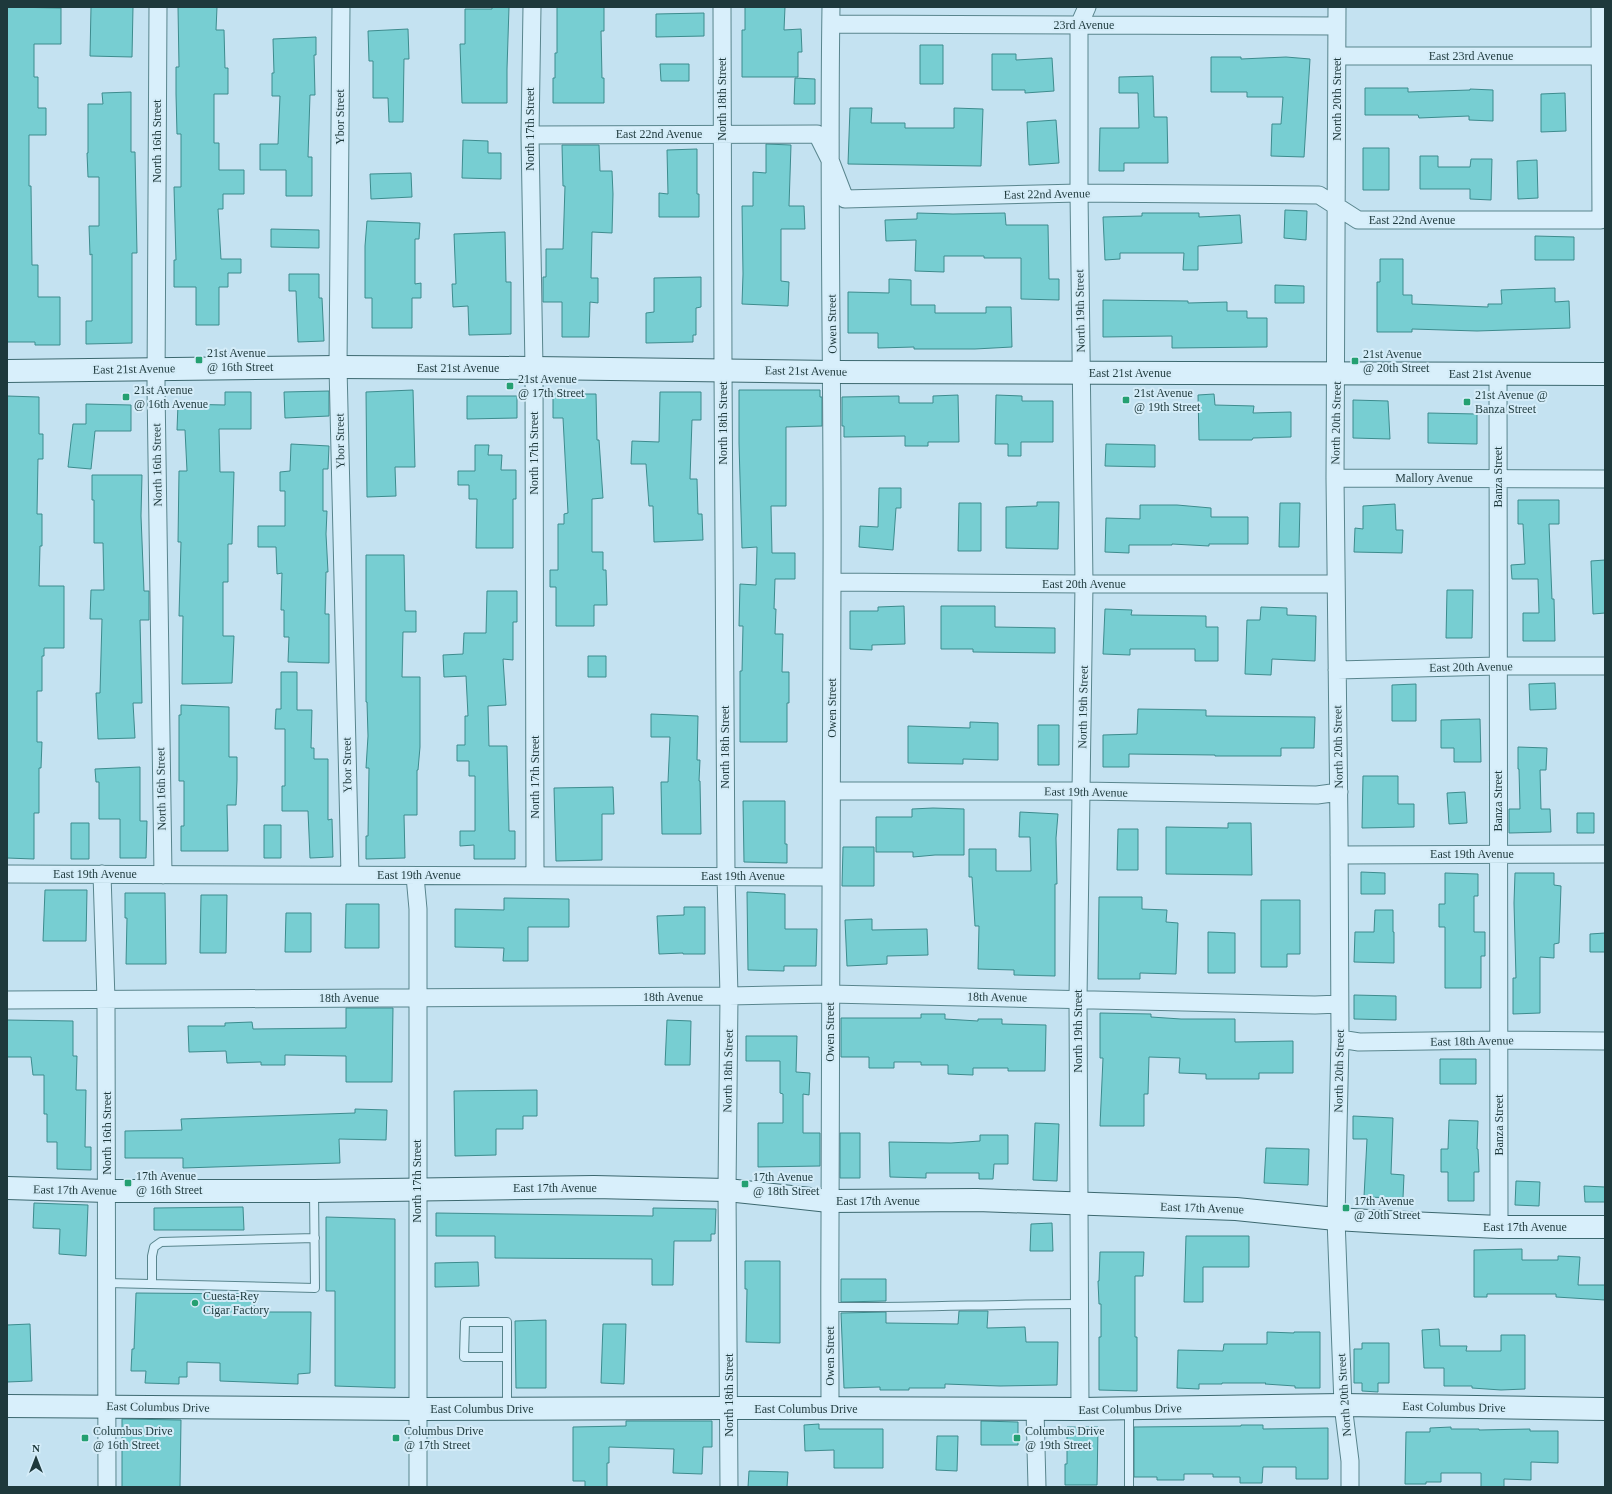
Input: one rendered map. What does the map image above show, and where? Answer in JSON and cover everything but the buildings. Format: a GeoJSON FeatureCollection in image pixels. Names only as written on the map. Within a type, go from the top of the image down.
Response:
{"type":"FeatureCollection","features":[{"type":"Feature","properties":{"kind":"main road","name":"East 21st Avenue"},"geometry":{"type":"LineString","coordinates":[[7,371],[338,367],[832,372],[1605,374]]}},
{"type":"Feature","properties":{"kind":"main road","name":"East 17th Avenue"},"geometry":{"type":"LineString","coordinates":[[7,1188],[108,1191],[314,1191],[594,1187],[727,1190],[830,1201],[977,1200],[1236,1209],[1336,1219],[1499,1227],[1605,1227]]}},
{"type":"Feature","properties":{"kind":"main road","name":"East Columbus Drive"},"geometry":{"type":"LineString","coordinates":[[7,1406],[418,1409],[1128,1409],[1343,1405],[1605,1409]]}},
{"type":"Feature","properties":{"kind":"street","name":"North 16th Street"},"geometry":{"type":"LineString","coordinates":[[158,7],[156,368],[162,875]]}},
{"type":"Feature","properties":{"kind":"street","name":"Ybor Street"},"geometry":{"type":"LineString","coordinates":[[341,7],[338,367],[350,875]]}},
{"type":"Feature","properties":{"kind":"street","name":"North 17th Street"},"geometry":{"type":"LineString","coordinates":[[532,7],[530,135],[534,368],[535,876]]}},
{"type":"Feature","properties":{"kind":"street","name":"North 18th Street"},"geometry":{"type":"LineString","coordinates":[[722,7],[726,876],[729,996],[727,1190],[729,1487]]}},
{"type":"Feature","properties":{"kind":"street","name":"Owen Street"},"geometry":{"type":"LineString","coordinates":[[830,1409],[830,877],[832,791],[831,7]]}},
{"type":"Feature","properties":{"kind":"street","name":"North 19th Street"},"geometry":{"type":"LineString","coordinates":[[1080,1409],[1078,999],[1084,584],[1079,192],[1079,25],[1087,7]]}},
{"type":"Feature","properties":{"kind":"street","name":"North 20th Street"},"geometry":{"type":"LineString","coordinates":[[1337,7],[1335,478],[1340,1038],[1336,1219],[1343,1405],[1350,1461],[1350,1487]]}},
{"type":"Feature","properties":{"kind":"street"},"geometry":{"type":"LineString","coordinates":[[1600,7],[1603,56]]}},
{"type":"Feature","properties":{"kind":"street","name":"23rd Avenue"},"geometry":{"type":"LineString","coordinates":[[831,24],[1337,26]]}},
{"type":"Feature","properties":{"kind":"street","name":"East 23rd Avenue"},"geometry":{"type":"LineString","coordinates":[[1337,56],[1603,56]]}},
{"type":"Feature","properties":{"kind":"street","name":"East 22nd Avenue"},"geometry":{"type":"LineString","coordinates":[[530,135],[722,133],[817,134],[830,160],[845,199],[1079,192],[1319,195],[1358,220],[1601,220],[1603,56]]}},
{"type":"Feature","properties":{"kind":"street","name":"Banza Street"},"geometry":{"type":"LineString","coordinates":[[1498,374],[1499,1227]]}},
{"type":"Feature","properties":{"kind":"street","name":"Mallory Avenue"},"geometry":{"type":"LineString","coordinates":[[1335,478],[1605,479]]}},
{"type":"Feature","properties":{"kind":"street","name":"East 20th Avenue"},"geometry":{"type":"LineString","coordinates":[[832,582],[1336,584]]}},
{"type":"Feature","properties":{"kind":"street","name":"East 20th Avenue"},"geometry":{"type":"LineString","coordinates":[[1337,670],[1498,666],[1605,666]]}},
{"type":"Feature","properties":{"kind":"street","name":"East 19th Avenue"},"geometry":{"type":"LineString","coordinates":[[832,791],[1082,791],[1318,795],[1339,792]]}},
{"type":"Feature","properties":{"kind":"street","name":"East 19th Avenue"},"geometry":{"type":"LineString","coordinates":[[1339,855],[1605,854]]}},
{"type":"Feature","properties":{"kind":"street","name":"East 19th Avenue"},"geometry":{"type":"LineString","coordinates":[[7,874],[830,877]]}},
{"type":"Feature","properties":{"kind":"street","name":"North 16th Street"},"geometry":{"type":"LineString","coordinates":[[102,874],[106,1000],[108,1191],[107,1487]]}},
{"type":"Feature","properties":{"kind":"street","name":"North 17th Street"},"geometry":{"type":"LineString","coordinates":[[415,876],[418,909],[418,1487]]}},
{"type":"Feature","properties":{"kind":"street","name":"18th Avenue"},"geometry":{"type":"LineString","coordinates":[[7,1000],[729,996],[830,994],[1316,1005],[1339,1004]]}},
{"type":"Feature","properties":{"kind":"street","name":"East 18th Avenue"},"geometry":{"type":"LineString","coordinates":[[1340,1038],[1360,1042],[1498,1040],[1605,1041]]}},
{"type":"Feature","properties":{"kind":"street"},"geometry":{"type":"LineString","coordinates":[[1035,1409],[1036,1487]]}},
{"type":"Feature","properties":{"kind":"lane"},"geometry":{"type":"LineString","coordinates":[[108,1282],[315,1288],[314,1191]]}},
{"type":"Feature","properties":{"kind":"lane"},"geometry":{"type":"LineString","coordinates":[[152,1284],[152,1256],[154,1247],[161,1242],[315,1238]]}},
{"type":"Feature","properties":{"kind":"lane"},"geometry":{"type":"LineString","coordinates":[[830,1307],[894,1308],[1015,1304],[1080,1304]]}},
{"type":"Feature","properties":{"kind":"lane"},"geometry":{"type":"LineString","coordinates":[[507,1357],[464,1357],[465,1322],[507,1322],[507,1357],[507,1409]]}},
{"type":"Feature","properties":{"kind":"lane"},"geometry":{"type":"LineString","coordinates":[[1128,1409],[1129,1487]]}},
{"type":"Feature","properties":{"kind":"place","name":"21st Avenue @ 16th Street"},"geometry":{"type":"Point","coordinates":[199,360]}},
{"type":"Feature","properties":{"kind":"place","name":"21st Avenue @ 20th Street"},"geometry":{"type":"Point","coordinates":[1355,361]}},
{"type":"Feature","properties":{"kind":"place","name":"21st Avenue @ 17th Street"},"geometry":{"type":"Point","coordinates":[510,386]}},
{"type":"Feature","properties":{"kind":"place","name":"21st Avenue @ 16th Avenue"},"geometry":{"type":"Point","coordinates":[126,397]}},
{"type":"Feature","properties":{"kind":"place","name":"21st Avenue @ 19th Street"},"geometry":{"type":"Point","coordinates":[1126,400]}},
{"type":"Feature","properties":{"kind":"place","name":"21st Avenue @ Banza Street"},"geometry":{"type":"Point","coordinates":[1467,402]}},
{"type":"Feature","properties":{"kind":"place","name":"17th Avenue @ 16th Street"},"geometry":{"type":"Point","coordinates":[128,1183]}},
{"type":"Feature","properties":{"kind":"place","name":"17th Avenue @ 18th Street"},"geometry":{"type":"Point","coordinates":[745,1184]}},
{"type":"Feature","properties":{"kind":"place","name":"17th Avenue @ 20th Street"},"geometry":{"type":"Point","coordinates":[1346,1208]}},
{"type":"Feature","properties":{"kind":"place","name":"Cuesta-Rey Cigar Factory"},"geometry":{"type":"Point","coordinates":[195,1303]}},
{"type":"Feature","properties":{"kind":"place","name":"Columbus Drive @ 16th Street"},"geometry":{"type":"Point","coordinates":[85,1438]}},
{"type":"Feature","properties":{"kind":"place","name":"Columbus Drive @ 17th Street"},"geometry":{"type":"Point","coordinates":[396,1438]}},
{"type":"Feature","properties":{"kind":"place","name":"Columbus Drive @ 19th Street"},"geometry":{"type":"Point","coordinates":[1017,1438]}}]}
